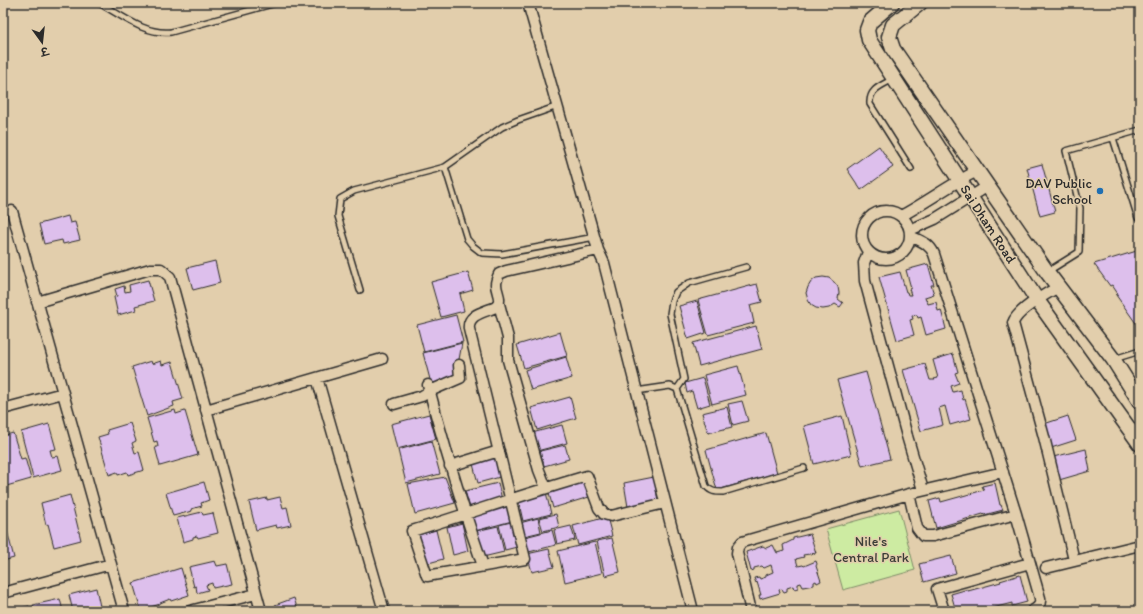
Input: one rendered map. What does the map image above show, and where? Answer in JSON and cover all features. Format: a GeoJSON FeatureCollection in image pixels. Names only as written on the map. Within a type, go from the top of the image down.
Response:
{"type":"FeatureCollection","features":[{"type":"Feature","properties":{"kind":"street"},"geometry":{"type":"LineString","coordinates":[[528,3],[598,250],[604,263],[692,611]]}},
{"type":"Feature","properties":{"kind":"street"},"geometry":{"type":"LineString","coordinates":[[892,3],[870,22],[889,37],[893,25],[920,3]]}},
{"type":"Feature","properties":{"kind":"street","name":"Sai Dham Road"},"geometry":{"type":"LineString","coordinates":[[870,22],[867,30],[869,40],[1038,300],[1140,444]]}},
{"type":"Feature","properties":{"kind":"street","name":"Sai Dham Road"},"geometry":{"type":"LineString","coordinates":[[889,37],[893,49],[902,63],[1047,272],[1112,359],[1140,402]]}},
{"type":"Feature","properties":{"kind":"street"},"geometry":{"type":"LineString","coordinates":[[901,216],[924,204],[959,180],[977,171]]}},
{"type":"Feature","properties":{"kind":"street"},"geometry":{"type":"LineString","coordinates":[[910,233],[988,186]]}},
{"type":"Feature","properties":{"kind":"street"},"geometry":{"type":"LineString","coordinates":[[12,211],[124,611]]}},
{"type":"Feature","properties":{"kind":"street"},"geometry":{"type":"LineString","coordinates":[[882,211],[890,211],[901,216],[909,225],[910,241],[907,248],[902,254],[887,260],[878,259],[871,255],[862,242],[861,234],[863,226],[868,219],[874,214],[882,211]]}},
{"type":"Feature","properties":{"kind":"street"},"geometry":{"type":"LineString","coordinates":[[910,233],[927,243],[934,254],[1016,514],[1041,603],[1038,608],[1032,611]]}},
{"type":"Feature","properties":{"kind":"street"},"geometry":{"type":"LineString","coordinates":[[546,488],[539,470],[508,360],[508,338],[499,304],[496,284],[499,274],[506,271],[598,250]]}},
{"type":"Feature","properties":{"kind":"street"},"geometry":{"type":"LineString","coordinates":[[868,252],[864,263],[865,281],[907,436],[924,490]]}},
{"type":"Feature","properties":{"kind":"street"},"geometry":{"type":"LineString","coordinates":[[37,302],[150,269],[161,270],[170,277],[261,611]]}},
{"type":"Feature","properties":{"kind":"street"},"geometry":{"type":"LineString","coordinates":[[1058,287],[1017,316],[1013,323],[1044,437],[1074,560]]}},
{"type":"Feature","properties":{"kind":"street"},"geometry":{"type":"LineString","coordinates":[[499,304],[496,307],[472,317],[469,326],[512,500],[525,559],[427,576],[412,531],[512,500],[546,488],[587,476],[599,508],[604,514],[611,516],[665,503]]}},
{"type":"Feature","properties":{"kind":"street"},"geometry":{"type":"LineString","coordinates":[[206,410],[382,359]]}},
{"type":"Feature","properties":{"kind":"street"},"geometry":{"type":"LineString","coordinates":[[394,404],[422,396],[429,388],[460,378],[459,365]]}},
{"type":"Feature","properties":{"kind":"street"},"geometry":{"type":"LineString","coordinates":[[317,378],[384,611]]}},
{"type":"Feature","properties":{"kind":"street"},"geometry":{"type":"LineString","coordinates":[[429,388],[450,466],[483,566]]}},
{"type":"Feature","properties":{"kind":"street"},"geometry":{"type":"LineString","coordinates":[[3,410],[63,393]]}},
{"type":"Feature","properties":{"kind":"street"},"geometry":{"type":"LineString","coordinates":[[450,466],[499,452]]}},
{"type":"Feature","properties":{"kind":"street"},"geometry":{"type":"LineString","coordinates":[[751,611],[737,553],[738,547],[742,542],[909,494],[1002,472]]}},
{"type":"Feature","properties":{"kind":"street"},"geometry":{"type":"LineString","coordinates":[[909,494],[917,528],[923,536],[933,536],[1016,514]]}},
{"type":"Feature","properties":{"kind":"street"},"geometry":{"type":"LineString","coordinates":[[1046,568],[1140,545]]}},
{"type":"Feature","properties":{"kind":"street"},"geometry":{"type":"LineString","coordinates":[[944,611],[936,589],[1030,563]]}},
{"type":"Feature","properties":{"kind":"street"},"geometry":{"type":"LineString","coordinates":[[3,593],[111,564]]}},
{"type":"Feature","properties":{"kind":"street"},"geometry":{"type":"LineString","coordinates":[[190,611],[256,594]]}},
{"type":"Feature","properties":{"kind":"lane"},"geometry":{"type":"LineString","coordinates":[[99,3],[142,28],[162,33],[171,32],[276,3]]}},
{"type":"Feature","properties":{"kind":"lane"},"geometry":{"type":"LineString","coordinates":[[894,78],[872,91],[869,97],[870,104],[910,169]]}},
{"type":"Feature","properties":{"kind":"lane"},"geometry":{"type":"LineString","coordinates":[[360,290],[338,216],[340,199],[354,191],[445,167],[502,127],[558,106]]}},
{"type":"Feature","properties":{"kind":"lane"},"geometry":{"type":"LineString","coordinates":[[1047,272],[1079,252],[1080,208],[1066,151],[1140,130]]}},
{"type":"Feature","properties":{"kind":"lane"},"geometry":{"type":"LineString","coordinates":[[1113,138],[1138,218]]}},
{"type":"Feature","properties":{"kind":"lane"},"geometry":{"type":"LineString","coordinates":[[445,167],[468,239],[473,246],[482,253],[502,254],[595,237]]}},
{"type":"Feature","properties":{"kind":"lane"},"geometry":{"type":"LineString","coordinates":[[677,389],[684,379],[670,314],[672,301],[676,292],[689,283],[746,267]]}},
{"type":"Feature","properties":{"kind":"lane"},"geometry":{"type":"LineString","coordinates":[[1112,359],[1140,351]]}},
{"type":"Feature","properties":{"kind":"lane"},"geometry":{"type":"LineString","coordinates":[[636,391],[670,386],[677,389]]}},
{"type":"Feature","properties":{"kind":"lane"},"geometry":{"type":"LineString","coordinates":[[677,389],[706,486],[709,490],[714,492],[723,492],[804,468]]}},
{"type":"Feature","properties":{"kind":"green space","name":"Nile's Central Park"},"geometry":{"type":"Polygon","coordinates":[[[899,509],[915,570],[843,590],[826,529],[899,509]]]}},
{"type":"Feature","properties":{"kind":"building"},"geometry":{"type":"Polygon","coordinates":[[[879,146],[893,167],[861,190],[847,169],[879,146]]]}},
{"type":"Feature","properties":{"kind":"building"},"geometry":{"type":"Polygon","coordinates":[[[1042,164],[1055,212],[1040,216],[1027,168],[1042,164]]]}},
{"type":"Feature","properties":{"kind":"building"},"geometry":{"type":"Polygon","coordinates":[[[68,216],[70,223],[75,222],[80,240],[63,244],[62,240],[44,244],[39,224],[68,216]]]}},
{"type":"Feature","properties":{"kind":"building"},"geometry":{"type":"Polygon","coordinates":[[[1140,250],[1140,257],[1136,258],[1140,273],[1140,329],[1116,295],[1118,294],[1112,285],[1110,286],[1094,264],[1140,250]]]}},
{"type":"Feature","properties":{"kind":"building"},"geometry":{"type":"Polygon","coordinates":[[[215,261],[220,283],[193,290],[187,268],[215,261]]]}},
{"type":"Feature","properties":{"kind":"building"},"geometry":{"type":"Polygon","coordinates":[[[928,264],[934,285],[931,285],[934,294],[925,297],[928,304],[936,302],[938,311],[941,310],[946,329],[926,335],[921,317],[918,318],[917,315],[912,316],[913,319],[910,320],[914,335],[897,340],[879,277],[900,272],[906,292],[908,295],[911,295],[909,289],[911,288],[906,270],[928,264]]]}},
{"type":"Feature","properties":{"kind":"building"},"geometry":{"type":"Polygon","coordinates":[[[468,272],[473,290],[460,294],[464,311],[441,317],[431,282],[468,272]]]}},
{"type":"Feature","properties":{"kind":"building"},"geometry":{"type":"Polygon","coordinates":[[[816,278],[829,278],[838,287],[838,299],[843,303],[840,307],[835,304],[829,308],[816,308],[811,305],[808,300],[806,293],[811,282],[816,278]]]}},
{"type":"Feature","properties":{"kind":"building"},"geometry":{"type":"Polygon","coordinates":[[[148,280],[154,301],[135,306],[136,310],[118,315],[114,297],[117,296],[115,289],[124,286],[125,292],[130,291],[129,285],[148,280]]]}},
{"type":"Feature","properties":{"kind":"building"},"geometry":{"type":"Polygon","coordinates":[[[757,284],[762,302],[750,305],[754,323],[708,335],[698,300],[757,284]]]}},
{"type":"Feature","properties":{"kind":"building"},"geometry":{"type":"Polygon","coordinates":[[[697,301],[706,333],[688,339],[679,306],[697,301]]]}},
{"type":"Feature","properties":{"kind":"building"},"geometry":{"type":"Polygon","coordinates":[[[456,315],[463,342],[424,352],[417,325],[456,315]]]}},
{"type":"Feature","properties":{"kind":"building"},"geometry":{"type":"Polygon","coordinates":[[[756,326],[762,349],[699,366],[693,343],[756,326]]]}},
{"type":"Feature","properties":{"kind":"building"},"geometry":{"type":"Polygon","coordinates":[[[560,332],[567,356],[524,368],[517,345],[560,332]]]}},
{"type":"Feature","properties":{"kind":"building"},"geometry":{"type":"Polygon","coordinates":[[[462,343],[456,376],[432,387],[423,353],[462,343]]]}},
{"type":"Feature","properties":{"kind":"building"},"geometry":{"type":"Polygon","coordinates":[[[953,354],[958,372],[955,373],[959,383],[951,386],[953,392],[961,390],[963,400],[965,399],[971,419],[950,425],[945,406],[939,408],[943,425],[921,431],[903,370],[925,364],[930,380],[935,380],[934,379],[938,378],[933,360],[953,354]]]}},
{"type":"Feature","properties":{"kind":"building"},"geometry":{"type":"Polygon","coordinates":[[[566,357],[572,378],[531,390],[525,370],[566,357]]]}},
{"type":"Feature","properties":{"kind":"building"},"geometry":{"type":"Polygon","coordinates":[[[151,361],[152,364],[161,361],[162,365],[172,362],[183,399],[173,402],[174,406],[147,416],[132,367],[151,361]]]}},
{"type":"Feature","properties":{"kind":"building"},"geometry":{"type":"Polygon","coordinates":[[[738,366],[746,395],[712,404],[704,375],[738,366]]]}},
{"type":"Feature","properties":{"kind":"building"},"geometry":{"type":"Polygon","coordinates":[[[866,372],[890,459],[862,466],[837,380],[866,372]]]}},
{"type":"Feature","properties":{"kind":"building"},"geometry":{"type":"Polygon","coordinates":[[[703,378],[710,404],[697,408],[692,391],[687,393],[685,383],[703,378]]]}},
{"type":"Feature","properties":{"kind":"building"},"geometry":{"type":"Polygon","coordinates":[[[570,397],[576,418],[537,430],[531,408],[570,397]]]}},
{"type":"Feature","properties":{"kind":"building"},"geometry":{"type":"Polygon","coordinates":[[[742,401],[748,421],[733,425],[728,404],[742,401]]]}},
{"type":"Feature","properties":{"kind":"building"},"geometry":{"type":"Polygon","coordinates":[[[727,407],[732,427],[708,433],[702,413],[727,407]]]}},
{"type":"Feature","properties":{"kind":"building"},"geometry":{"type":"Polygon","coordinates":[[[175,410],[176,414],[185,411],[198,455],[160,466],[155,447],[158,447],[157,441],[154,442],[147,418],[175,410]]]}},
{"type":"Feature","properties":{"kind":"building"},"geometry":{"type":"Polygon","coordinates":[[[429,414],[436,439],[397,449],[391,424],[429,414]]]}},
{"type":"Feature","properties":{"kind":"building"},"geometry":{"type":"Polygon","coordinates":[[[842,416],[851,455],[814,464],[804,426],[842,416]]]}},
{"type":"Feature","properties":{"kind":"building"},"geometry":{"type":"Polygon","coordinates":[[[1068,416],[1076,440],[1051,448],[1044,424],[1068,416]]]}},
{"type":"Feature","properties":{"kind":"building"},"geometry":{"type":"Polygon","coordinates":[[[130,423],[136,441],[132,443],[135,453],[139,452],[144,470],[128,475],[127,472],[118,475],[117,472],[109,475],[98,437],[108,434],[107,430],[130,423]]]}},
{"type":"Feature","properties":{"kind":"building"},"geometry":{"type":"Polygon","coordinates":[[[49,424],[56,449],[50,450],[52,457],[58,456],[62,470],[33,478],[21,432],[49,424]]]}},
{"type":"Feature","properties":{"kind":"building"},"geometry":{"type":"Polygon","coordinates":[[[562,425],[567,443],[537,451],[532,433],[562,425]]]}},
{"type":"Feature","properties":{"kind":"building"},"geometry":{"type":"Polygon","coordinates":[[[13,433],[21,459],[25,458],[31,479],[3,487],[3,436],[13,433]]]}},
{"type":"Feature","properties":{"kind":"building"},"geometry":{"type":"Polygon","coordinates":[[[766,433],[777,473],[717,490],[706,450],[766,433]]]}},
{"type":"Feature","properties":{"kind":"building"},"geometry":{"type":"Polygon","coordinates":[[[431,441],[440,474],[406,483],[398,450],[431,441]]]}},
{"type":"Feature","properties":{"kind":"building"},"geometry":{"type":"Polygon","coordinates":[[[565,445],[569,459],[544,466],[540,451],[565,445]]]}},
{"type":"Feature","properties":{"kind":"building"},"geometry":{"type":"Polygon","coordinates":[[[1086,449],[1090,471],[1059,480],[1053,457],[1086,449]]]}},
{"type":"Feature","properties":{"kind":"building"},"geometry":{"type":"Polygon","coordinates":[[[495,458],[500,477],[478,483],[473,464],[495,458]]]}},
{"type":"Feature","properties":{"kind":"building"},"geometry":{"type":"Polygon","coordinates":[[[445,477],[455,503],[415,514],[408,484],[445,477]]]}},
{"type":"Feature","properties":{"kind":"building"},"geometry":{"type":"Polygon","coordinates":[[[654,477],[658,501],[628,507],[624,483],[654,477]]]}},
{"type":"Feature","properties":{"kind":"building"},"geometry":{"type":"Polygon","coordinates":[[[583,479],[589,497],[553,508],[548,490],[583,479]]]}},
{"type":"Feature","properties":{"kind":"building"},"geometry":{"type":"Polygon","coordinates":[[[204,482],[209,500],[201,503],[202,506],[191,509],[192,511],[173,516],[166,493],[204,482]]]}},
{"type":"Feature","properties":{"kind":"building"},"geometry":{"type":"Polygon","coordinates":[[[498,483],[502,500],[470,508],[465,491],[498,483]]]}},
{"type":"Feature","properties":{"kind":"building"},"geometry":{"type":"Polygon","coordinates":[[[995,483],[1000,505],[1003,510],[983,514],[936,528],[929,501],[940,498],[941,502],[984,490],[982,486],[995,483]]]}},
{"type":"Feature","properties":{"kind":"building"},"geometry":{"type":"Polygon","coordinates":[[[546,492],[551,514],[523,521],[518,499],[546,492]]]}},
{"type":"Feature","properties":{"kind":"building"},"geometry":{"type":"Polygon","coordinates":[[[70,495],[81,540],[54,547],[48,524],[46,525],[41,503],[70,495]]]}},
{"type":"Feature","properties":{"kind":"building"},"geometry":{"type":"Polygon","coordinates":[[[280,497],[283,508],[287,507],[291,525],[277,528],[276,525],[256,530],[249,502],[280,497]]]}},
{"type":"Feature","properties":{"kind":"building"},"geometry":{"type":"Polygon","coordinates":[[[507,505],[512,521],[475,531],[471,514],[507,505]]]}},
{"type":"Feature","properties":{"kind":"building"},"geometry":{"type":"Polygon","coordinates":[[[202,512],[203,515],[213,513],[218,533],[198,538],[197,536],[193,537],[193,539],[183,542],[177,518],[202,512]]]}},
{"type":"Feature","properties":{"kind":"building"},"geometry":{"type":"Polygon","coordinates":[[[556,514],[559,527],[543,531],[539,518],[556,514]]]}},
{"type":"Feature","properties":{"kind":"building"},"geometry":{"type":"Polygon","coordinates":[[[3,515],[14,558],[3,561],[3,515]]]}},
{"type":"Feature","properties":{"kind":"building"},"geometry":{"type":"Polygon","coordinates":[[[607,517],[612,536],[578,545],[573,526],[607,517]]]}},
{"type":"Feature","properties":{"kind":"building"},"geometry":{"type":"Polygon","coordinates":[[[538,518],[541,532],[524,536],[520,523],[538,518]]]}},
{"type":"Feature","properties":{"kind":"building"},"geometry":{"type":"Polygon","coordinates":[[[511,522],[517,547],[505,550],[499,525],[511,522]]]}},
{"type":"Feature","properties":{"kind":"building"},"geometry":{"type":"Polygon","coordinates":[[[462,523],[468,551],[453,555],[447,527],[462,523]]]}},
{"type":"Feature","properties":{"kind":"building"},"geometry":{"type":"Polygon","coordinates":[[[498,526],[504,552],[483,557],[476,531],[498,526]]]}},
{"type":"Feature","properties":{"kind":"building"},"geometry":{"type":"Polygon","coordinates":[[[571,526],[575,540],[557,544],[554,530],[571,526]]]}},
{"type":"Feature","properties":{"kind":"building"},"geometry":{"type":"Polygon","coordinates":[[[436,530],[443,559],[425,564],[418,535],[436,530]]]}},
{"type":"Feature","properties":{"kind":"building"},"geometry":{"type":"Polygon","coordinates":[[[552,530],[556,545],[525,553],[521,538],[552,530]]]}},
{"type":"Feature","properties":{"kind":"building"},"geometry":{"type":"Polygon","coordinates":[[[810,534],[816,553],[803,555],[804,557],[796,559],[798,566],[804,566],[816,561],[816,566],[821,581],[817,583],[816,581],[814,582],[814,585],[803,587],[801,583],[798,584],[798,588],[794,589],[793,586],[787,588],[787,591],[784,592],[782,589],[779,590],[780,593],[760,599],[759,595],[761,595],[757,582],[756,583],[754,578],[759,577],[760,579],[773,572],[771,565],[764,568],[762,566],[754,568],[754,570],[751,571],[746,552],[763,546],[766,548],[773,545],[777,553],[784,551],[783,545],[793,540],[793,538],[810,534]]]}},
{"type":"Feature","properties":{"kind":"building"},"geometry":{"type":"Polygon","coordinates":[[[612,538],[620,572],[605,576],[597,541],[612,538]]]}},
{"type":"Feature","properties":{"kind":"building"},"geometry":{"type":"Polygon","coordinates":[[[595,542],[602,573],[565,582],[558,551],[595,542]]]}},
{"type":"Feature","properties":{"kind":"building"},"geometry":{"type":"Polygon","coordinates":[[[549,549],[554,567],[532,572],[527,554],[549,549]]]}},
{"type":"Feature","properties":{"kind":"building"},"geometry":{"type":"Polygon","coordinates":[[[951,556],[956,573],[924,582],[919,564],[951,556]]]}},
{"type":"Feature","properties":{"kind":"building"},"geometry":{"type":"Polygon","coordinates":[[[215,561],[217,566],[227,564],[232,584],[213,588],[212,583],[206,585],[208,590],[197,593],[189,567],[215,561]]]}},
{"type":"Feature","properties":{"kind":"building"},"geometry":{"type":"Polygon","coordinates":[[[181,568],[189,595],[171,601],[170,599],[141,610],[133,583],[181,568]]]}},
{"type":"Feature","properties":{"kind":"building"},"geometry":{"type":"Polygon","coordinates":[[[1020,575],[1027,602],[1012,606],[1012,603],[981,611],[956,611],[951,594],[1001,582],[1000,581],[1020,575]]]}},
{"type":"Feature","properties":{"kind":"building"},"geometry":{"type":"Polygon","coordinates":[[[96,588],[101,611],[73,611],[69,595],[96,588]]]}},
{"type":"Feature","properties":{"kind":"building"},"geometry":{"type":"Polygon","coordinates":[[[294,598],[298,611],[277,611],[275,605],[294,598]]]}},
{"type":"Feature","properties":{"kind":"building"},"geometry":{"type":"Polygon","coordinates":[[[60,599],[63,611],[34,611],[33,605],[60,599]]]}},
{"type":"Feature","properties":{"kind":"building"},"geometry":{"type":"Polygon","coordinates":[[[29,606],[30,611],[8,611],[29,606]]]}},
{"type":"Feature","properties":{"kind":"building"},"geometry":{"type":"Polygon","coordinates":[[[652,607],[654,611],[634,611],[635,609],[652,607]]]}},
{"type":"Feature","properties":{"kind":"place","name":"DAV Public School"},"geometry":{"type":"Point","coordinates":[1100,191]}}]}
